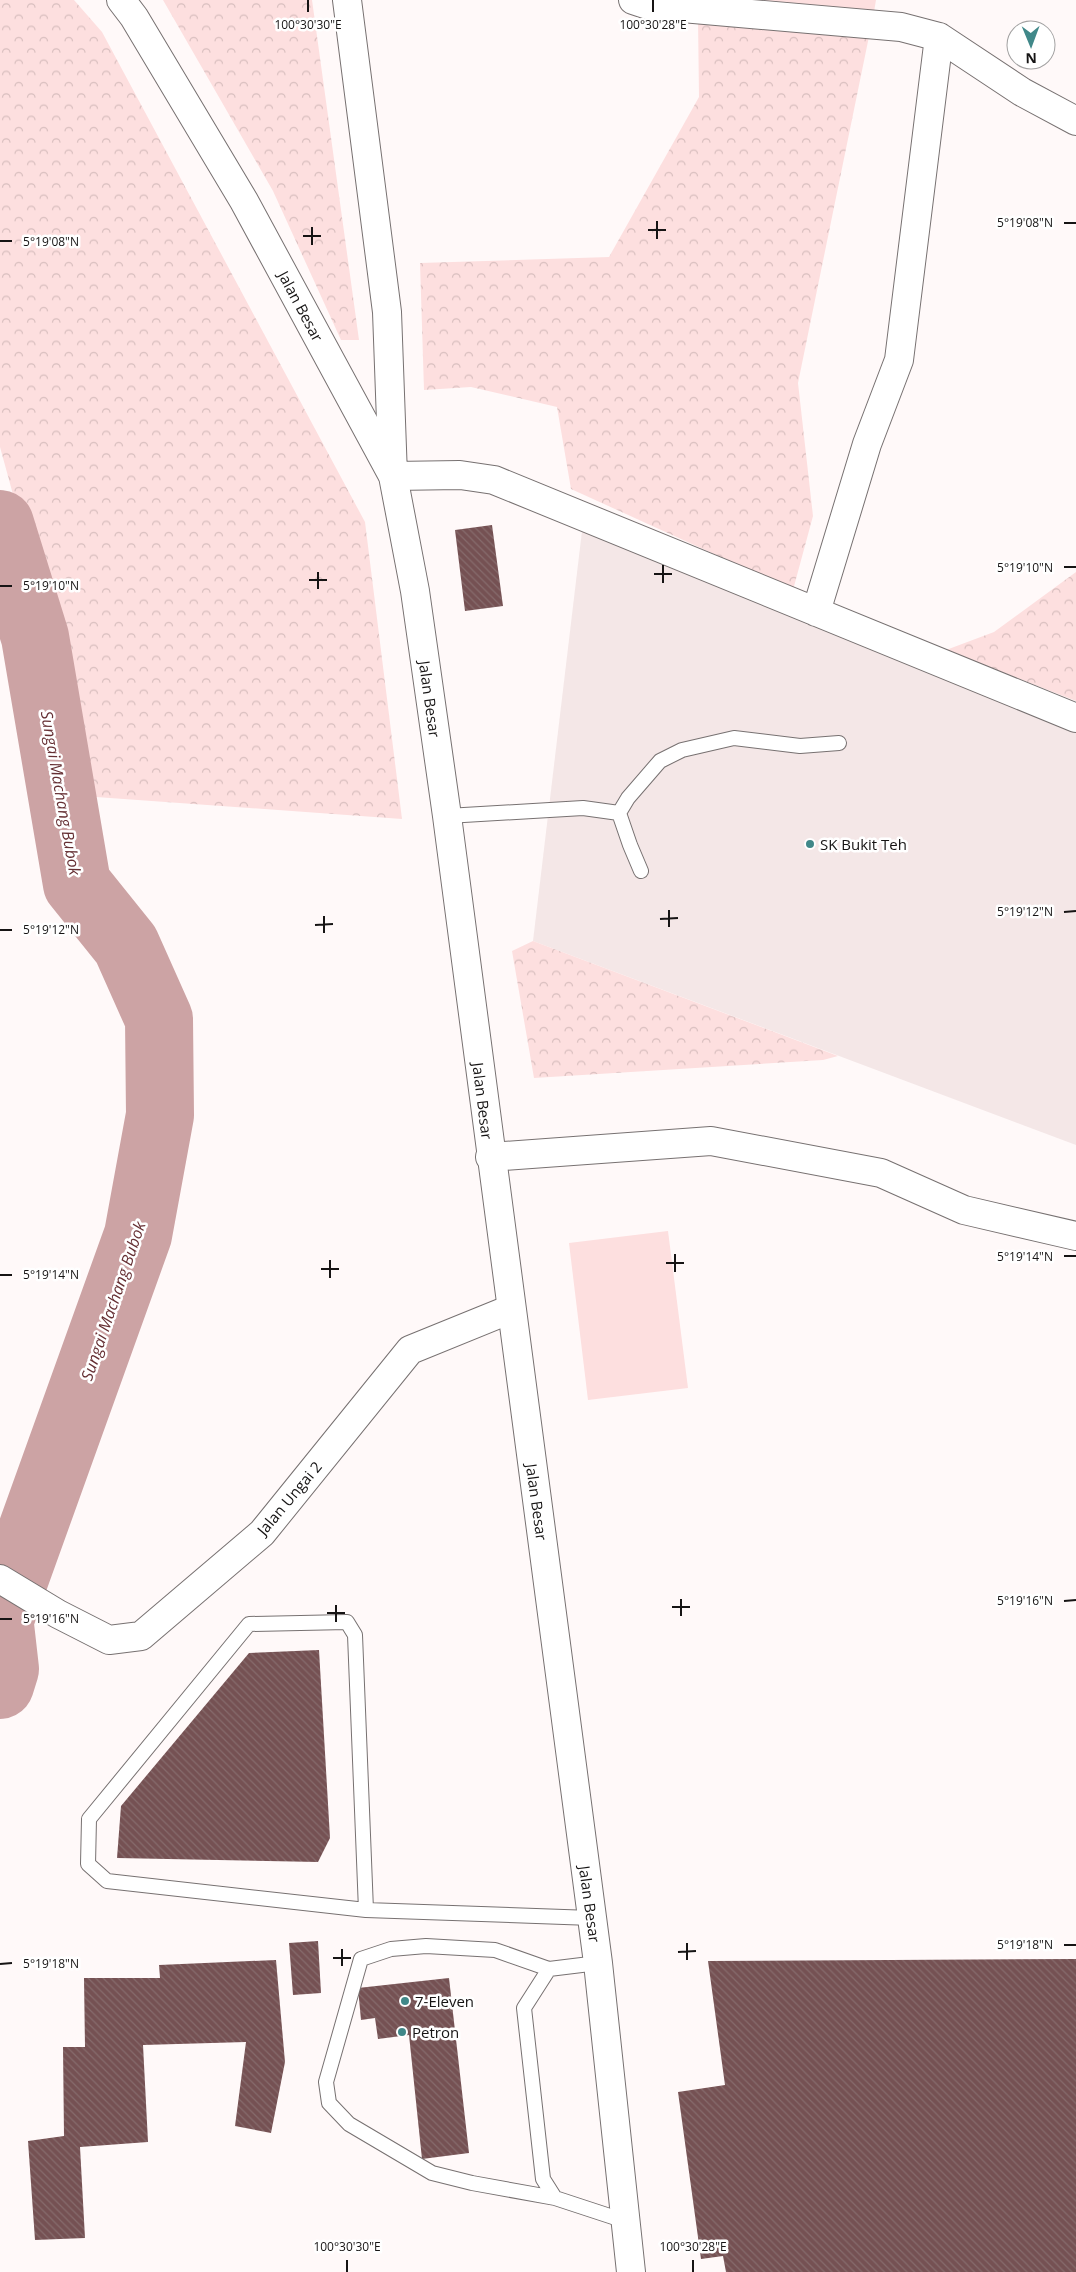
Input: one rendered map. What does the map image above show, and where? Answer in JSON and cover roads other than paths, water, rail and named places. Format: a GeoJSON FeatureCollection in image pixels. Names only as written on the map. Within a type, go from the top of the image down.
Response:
{"type":"FeatureCollection","features":[{"type":"Feature","properties":{"kind":"street","name":"Jalan Besar"},"geometry":{"type":"LineString","coordinates":[[121,0],[134,17],[244,201],[393,476],[415,591],[598,1963],[630,2272]]}},
{"type":"Feature","properties":{"kind":"street"},"geometry":{"type":"LineString","coordinates":[[347,0],[387,312],[393,476],[460,475],[494,480],[1076,718]]}},
{"type":"Feature","properties":{"kind":"street"},"geometry":{"type":"LineString","coordinates":[[633,0],[648,5],[901,27],[940,37],[1022,92],[1076,121]]}},
{"type":"Feature","properties":{"kind":"street"},"geometry":{"type":"LineString","coordinates":[[816,612],[867,444],[899,360],[940,37]]}},
{"type":"Feature","properties":{"kind":"street"},"geometry":{"type":"LineString","coordinates":[[490,1157],[711,1141],[881,1173],[964,1210],[1076,1236]]}},
{"type":"Feature","properties":{"kind":"street","name":"Jalan Ungai 2"},"geometry":{"type":"LineString","coordinates":[[0,1579],[58,1614],[108,1640],[141,1636],[262,1533],[410,1350],[511,1310]]}},
{"type":"Feature","properties":{"kind":"lane"},"geometry":{"type":"LineString","coordinates":[[641,871],[619,813],[628,798],[660,761],[682,750],[734,738],[800,746],[839,743]]}},
{"type":"Feature","properties":{"kind":"lane"},"geometry":{"type":"LineString","coordinates":[[446,816],[583,808],[619,813]]}},
{"type":"Feature","properties":{"kind":"lane"},"geometry":{"type":"LineString","coordinates":[[366,1910],[355,1635],[347,1622],[249,1624],[89,1819],[88,1864],[106,1881],[366,1910],[592,1918]]}},
{"type":"Feature","properties":{"kind":"lane"},"geometry":{"type":"LineString","coordinates":[[598,1963],[549,1968],[495,1950],[426,1946],[391,1949],[362,1959],[326,2082],[329,2103],[350,2124],[432,2173],[555,2198],[625,2221]]}},
{"type":"Feature","properties":{"kind":"lane"},"geometry":{"type":"LineString","coordinates":[[549,1968],[524,2008],[543,2179],[555,2198]]}},
{"type":"Feature","properties":{"kind":"waterway","name":"Sungai Machang Bubok"},"geometry":{"type":"LineString","coordinates":[[0,524],[35,637],[77,884],[126,945],[159,1019],[160,1115],[138,1235],[0,1619]]}},
{"type":"Feature","properties":{"kind":"waterway","name":"Sungai Machang Bubok"},"geometry":{"type":"LineString","coordinates":[[0,1625],[5,1669],[0,1685]]}},
{"type":"Feature","properties":{"kind":"place","name":"SK Bukit Teh"},"geometry":{"type":"Point","coordinates":[810,844]}},
{"type":"Feature","properties":{"kind":"place","name":"7-Eleven"},"geometry":{"type":"Point","coordinates":[405,2001]}},
{"type":"Feature","properties":{"kind":"place","name":"Petron"},"geometry":{"type":"Point","coordinates":[402,2032]}}]}
